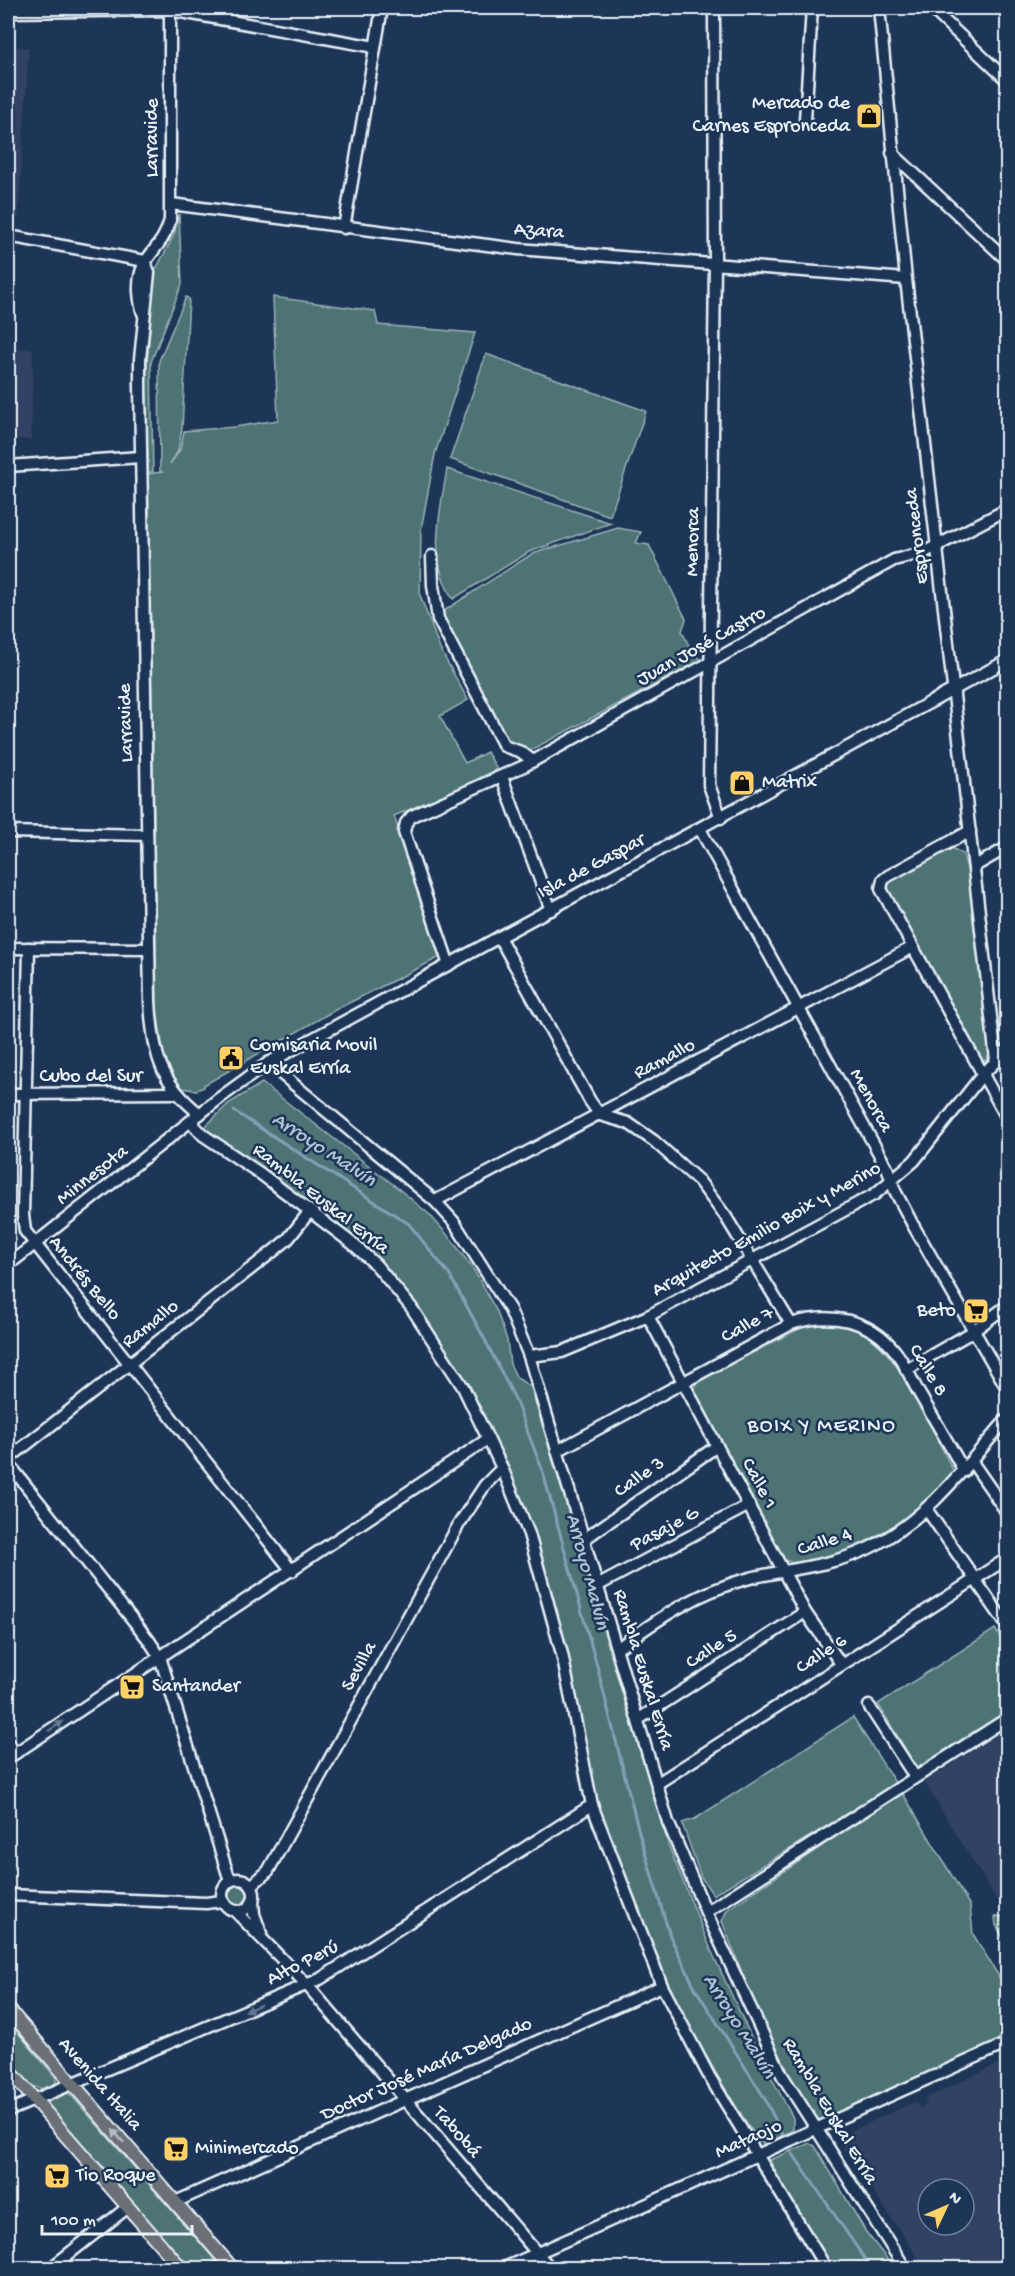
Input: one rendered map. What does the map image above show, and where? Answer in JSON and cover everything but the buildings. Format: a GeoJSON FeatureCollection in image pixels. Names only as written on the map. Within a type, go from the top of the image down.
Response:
{"type":"FeatureCollection","features":[{"type":"Feature","properties":{"kind":"main road","name":"Avenida Italia"},"geometry":{"type":"LineString","coordinates":[[8,2009],[232,2268]]}},
{"type":"Feature","properties":{"kind":"main road"},"geometry":{"type":"LineString","coordinates":[[8,2069],[181,2268]]}},
{"type":"Feature","properties":{"kind":"street"},"geometry":{"type":"LineString","coordinates":[[344,228],[382,8]]}},
{"type":"Feature","properties":{"kind":"street","name":"Menorca"},"geometry":{"type":"LineString","coordinates":[[714,8],[715,263],[709,785],[721,818]]}},
{"type":"Feature","properties":{"kind":"street"},"geometry":{"type":"LineString","coordinates":[[805,120],[812,8]]}},
{"type":"Feature","properties":{"kind":"street","name":"Espronceda"},"geometry":{"type":"LineString","coordinates":[[879,8],[906,279],[996,1060]]}},
{"type":"Feature","properties":{"kind":"street"},"geometry":{"type":"LineString","coordinates":[[931,8],[1008,81]]}},
{"type":"Feature","properties":{"kind":"street"},"geometry":{"type":"LineString","coordinates":[[8,12],[170,9],[375,47]]}},
{"type":"Feature","properties":{"kind":"street","name":"Larravide"},"geometry":{"type":"LineString","coordinates":[[170,9],[171,204],[168,231],[145,261],[139,281],[140,309],[144,315],[140,359],[148,949],[153,1034],[162,1070],[175,1093],[195,1118]]}},
{"type":"Feature","properties":{"kind":"street"},"geometry":{"type":"LineString","coordinates":[[892,153],[1008,261]]}},
{"type":"Feature","properties":{"kind":"street","name":"Azara"},"geometry":{"type":"LineString","coordinates":[[171,204],[518,249],[906,279]]}},
{"type":"Feature","properties":{"kind":"street"},"geometry":{"type":"LineString","coordinates":[[8,236],[145,261]]}},
{"type":"Feature","properties":{"kind":"street"},"geometry":{"type":"LineString","coordinates":[[8,466],[141,457]]}},
{"type":"Feature","properties":{"kind":"street","name":"Juan José Castro"},"geometry":{"type":"LineString","coordinates":[[448,965],[404,832],[406,823],[412,816],[533,761],[851,586],[884,565],[925,552],[937,543],[1008,508]]}},
{"type":"Feature","properties":{"kind":"street"},"geometry":{"type":"LineString","coordinates":[[432,556],[435,604],[443,630],[504,746],[521,752],[533,761]]}},
{"type":"Feature","properties":{"kind":"street","name":"Isla de Gaspar"},"geometry":{"type":"LineString","coordinates":[[195,1118],[268,1063],[1008,660]]}},
{"type":"Feature","properties":{"kind":"street"},"geometry":{"type":"LineString","coordinates":[[502,777],[551,910]]}},
{"type":"Feature","properties":{"kind":"street","name":"Menorca"},"geometry":{"type":"LineString","coordinates":[[700,829],[972,1332],[1008,1390]]}},
{"type":"Feature","properties":{"kind":"street"},"geometry":{"type":"LineString","coordinates":[[970,831],[888,876],[881,886],[882,895],[1008,1120]]}},
{"type":"Feature","properties":{"kind":"street"},"geometry":{"type":"LineString","coordinates":[[8,832],[147,835]]}},
{"type":"Feature","properties":{"kind":"street"},"geometry":{"type":"LineString","coordinates":[[975,866],[1008,847]]}},
{"type":"Feature","properties":{"kind":"street"},"geometry":{"type":"LineString","coordinates":[[499,938],[600,1115],[628,1123],[687,1168],[714,1199],[790,1324]]}},
{"type":"Feature","properties":{"kind":"street"},"geometry":{"type":"LineString","coordinates":[[8,948],[148,949]]}},
{"type":"Feature","properties":{"kind":"street","name":"Andrés Bello"},"geometry":{"type":"LineString","coordinates":[[29,948],[24,1228],[34,1245],[292,1570]]}},
{"type":"Feature","properties":{"kind":"street","name":"Ramallo"},"geometry":{"type":"LineString","coordinates":[[435,1201],[911,948]]}},
{"type":"Feature","properties":{"kind":"street","name":"Arquitecto Emilio Boix y Merino"},"geometry":{"type":"LineString","coordinates":[[529,1356],[562,1352],[648,1316],[750,1259],[875,1194],[892,1182],[927,1147],[983,1074],[1008,1049]]}},
{"type":"Feature","properties":{"kind":"street","name":"Rambla Euskal Erría"},"geometry":{"type":"LineString","coordinates":[[268,1063],[435,1201],[454,1222],[490,1274],[510,1310],[529,1356],[597,1586],[618,1648],[668,1822],[706,1912],[782,2075],[905,2268]]}},
{"type":"Feature","properties":{"kind":"street","name":"Cubo del Sur"},"geometry":{"type":"LineString","coordinates":[[8,1094],[175,1093]]}},
{"type":"Feature","properties":{"kind":"street","name":"Rambla Euskal Erría"},"geometry":{"type":"LineString","coordinates":[[195,1118],[203,1135],[353,1244],[398,1291],[463,1387],[502,1468],[529,1534],[562,1654],[592,1805],[662,1986],[710,2076],[759,2154],[795,2221],[826,2268]]}},
{"type":"Feature","properties":{"kind":"street","name":"Minnesota"},"geometry":{"type":"LineString","coordinates":[[8,1265],[195,1118]]}},
{"type":"Feature","properties":{"kind":"street","name":"Ramallo"},"geometry":{"type":"LineString","coordinates":[[8,1461],[282,1244],[310,1211]]}},
{"type":"Feature","properties":{"kind":"street"},"geometry":{"type":"LineString","coordinates":[[906,1370],[972,1332],[1008,1305]]}},
{"type":"Feature","properties":{"kind":"street","name":"Calle 1"},"geometry":{"type":"LineString","coordinates":[[648,1316],[805,1612],[841,1664]]}},
{"type":"Feature","properties":{"kind":"street","name":"Calle 7"},"geometry":{"type":"LineString","coordinates":[[557,1450],[790,1324],[806,1319],[835,1317]]}},
{"type":"Feature","properties":{"kind":"street","name":"Calle 8"},"geometry":{"type":"LineString","coordinates":[[835,1317],[856,1322],[875,1332],[896,1352],[968,1467],[1008,1514]]}},
{"type":"Feature","properties":{"kind":"street","name":"Calle 4"},"geometry":{"type":"LineString","coordinates":[[618,1648],[691,1599],[750,1578],[832,1562],[863,1550],[905,1527],[927,1510],[968,1467],[1008,1418]]}},
{"type":"Feature","properties":{"kind":"street"},"geometry":{"type":"LineString","coordinates":[[8,1743],[12,1756],[488,1439]]}},
{"type":"Feature","properties":{"kind":"street","name":"Calle 3"},"geometry":{"type":"LineString","coordinates":[[583,1540],[717,1446]]}},
{"type":"Feature","properties":{"kind":"street"},"geometry":{"type":"LineString","coordinates":[[8,1461],[148,1639],[160,1658],[230,1881]]}},
{"type":"Feature","properties":{"kind":"street","name":"Sevilla"},"geometry":{"type":"LineString","coordinates":[[251,1886],[268,1871],[459,1524],[484,1485],[502,1468]]}},
{"type":"Feature","properties":{"kind":"street"},"geometry":{"type":"LineString","coordinates":[[997,1499],[1008,1491]]}},
{"type":"Feature","properties":{"kind":"street","name":"Pasaje G"},"geometry":{"type":"LineString","coordinates":[[597,1586],[749,1505]]}},
{"type":"Feature","properties":{"kind":"street"},"geometry":{"type":"LineString","coordinates":[[927,1510],[1008,1628]]}},
{"type":"Feature","properties":{"kind":"street","name":"Calle 6"},"geometry":{"type":"LineString","coordinates":[[658,1783],[1008,1558]]}},
{"type":"Feature","properties":{"kind":"street","name":"Calle 5"},"geometry":{"type":"LineString","coordinates":[[639,1719],[805,1612]]}},
{"type":"Feature","properties":{"kind":"street"},"geometry":{"type":"LineString","coordinates":[[869,1706],[915,1777]]}},
{"type":"Feature","properties":{"kind":"street"},"geometry":{"type":"LineString","coordinates":[[706,1912],[1008,1718]]}},
{"type":"Feature","properties":{"kind":"street","name":"Alto Perú"},"geometry":{"type":"LineString","coordinates":[[8,2111],[307,1986],[592,1805]]}},
{"type":"Feature","properties":{"kind":"street"},"geometry":{"type":"LineString","coordinates":[[8,1895],[206,1903],[222,1901],[222,1892],[230,1881],[239,1879],[251,1886]]}},
{"type":"Feature","properties":{"kind":"street","name":"Tabobá"},"geometry":{"type":"LineString","coordinates":[[251,1886],[254,1914],[264,1939]]}},
{"type":"Feature","properties":{"kind":"street","name":"Tabobá"},"geometry":{"type":"LineString","coordinates":[[222,1901],[264,1939],[307,1986],[550,2268]]}},
{"type":"Feature","properties":{"kind":"street"},"geometry":{"type":"LineString","coordinates":[[236,1912],[246,1910],[253,1901]]}},
{"type":"Feature","properties":{"kind":"street","name":"Doctor José María Delgado"},"geometry":{"type":"LineString","coordinates":[[175,2202],[662,1986]]}},
{"type":"Feature","properties":{"kind":"street","name":"Mataojo"},"geometry":{"type":"LineString","coordinates":[[504,2268],[759,2154],[816,2131],[1008,2043]]}},
{"type":"Feature","properties":{"kind":"street"},"geometry":{"type":"LineString","coordinates":[[51,2268],[128,2207]]}},
{"type":"Feature","properties":{"kind":"shaded area"},"geometry":{"type":"Polygon","coordinates":[[[8,47],[29,48],[18,218],[8,216],[8,47]]]}},
{"type":"Feature","properties":{"kind":"shaded area"},"geometry":{"type":"Polygon","coordinates":[[[8,349],[33,349],[31,440],[8,439],[8,349]]]}},
{"type":"Feature","properties":{"kind":"shaded area"},"geometry":{"type":"Polygon","coordinates":[[[1007,1728],[1007,1893],[997,1900],[924,1782],[1007,1728]]]}},
{"type":"Feature","properties":{"kind":"shaded area"},"geometry":{"type":"Polygon","coordinates":[[[1007,2060],[1007,2268],[925,2268],[844,2148],[850,2131],[915,2102],[921,2108],[927,2103],[924,2099],[1007,2060]]]}},
{"type":"Feature","properties":{"kind":"green space"},"geometry":{"type":"Polygon","coordinates":[[[179,214],[182,284],[151,362],[153,472],[148,472],[146,378],[154,273],[174,235],[179,214]]]}},
{"type":"Feature","properties":{"kind":"green space"},"geometry":{"type":"Polygon","coordinates":[[[186,297],[189,299],[182,428],[178,451],[170,464],[180,450],[184,431],[235,427],[278,420],[273,297],[375,311],[378,325],[475,333],[435,454],[421,530],[420,595],[440,649],[468,700],[440,716],[465,763],[487,752],[497,769],[459,789],[394,816],[440,957],[335,1010],[197,1090],[180,1088],[170,1072],[164,1055],[157,1010],[148,474],[162,472],[160,471],[159,361],[186,297]]]}},
{"type":"Feature","properties":{"kind":"green space"},"geometry":{"type":"Polygon","coordinates":[[[486,354],[646,411],[610,516],[450,459],[486,354]]]}},
{"type":"Feature","properties":{"kind":"green space"},"geometry":{"type":"Polygon","coordinates":[[[447,469],[611,523],[529,552],[453,599],[445,584],[438,552],[439,518],[447,469]]]}},
{"type":"Feature","properties":{"kind":"green space"},"geometry":{"type":"Polygon","coordinates":[[[618,528],[641,532],[636,543],[649,545],[686,619],[682,631],[692,652],[702,660],[527,752],[505,740],[442,612],[532,554],[618,528]]]}},
{"type":"Feature","properties":{"kind":"green space"},"geometry":{"type":"Polygon","coordinates":[[[950,847],[963,854],[968,872],[989,1055],[984,1062],[980,1062],[886,889],[891,879],[950,847]]]}},
{"type":"Feature","properties":{"kind":"green space"},"geometry":{"type":"Polygon","coordinates":[[[262,1083],[429,1214],[452,1240],[475,1272],[497,1312],[507,1340],[510,1364],[517,1378],[531,1387],[669,1847],[711,1950],[760,2056],[793,2118],[793,2130],[765,2145],[758,2140],[732,2100],[685,2017],[626,1887],[595,1796],[571,1673],[544,1572],[510,1474],[465,1381],[438,1336],[407,1293],[386,1269],[337,1225],[204,1128],[228,1104],[262,1083]]]}},
{"type":"Feature","properties":{"kind":"green space"},"geometry":{"type":"Polygon","coordinates":[[[809,1324],[843,1326],[863,1333],[877,1343],[903,1375],[953,1470],[943,1485],[926,1502],[878,1535],[825,1559],[802,1563],[785,1560],[695,1391],[696,1381],[809,1324]]]}},
{"type":"Feature","properties":{"kind":"green space"},"geometry":{"type":"Polygon","coordinates":[[[995,1629],[1007,1648],[1007,1711],[917,1768],[878,1704],[995,1629]]]}},
{"type":"Feature","properties":{"kind":"green space"},"geometry":{"type":"Polygon","coordinates":[[[853,1717],[896,1784],[713,1895],[701,1877],[682,1823],[695,1819],[853,1717]]]}},
{"type":"Feature","properties":{"kind":"green space"},"geometry":{"type":"Polygon","coordinates":[[[902,1792],[970,1906],[973,1934],[1007,1990],[1007,2034],[979,2051],[821,2120],[811,2116],[767,2037],[722,1921],[727,1910],[902,1792]]]}},
{"type":"Feature","properties":{"kind":"green space"},"geometry":{"type":"Polygon","coordinates":[[[238,1882],[246,1886],[250,1894],[246,1902],[238,1906],[230,1902],[226,1894],[230,1886],[238,1882]]]}},
{"type":"Feature","properties":{"kind":"green space"},"geometry":{"type":"Polygon","coordinates":[[[1008,1916],[1007,1946],[996,1925],[995,1917],[1008,1916]]]}},
{"type":"Feature","properties":{"kind":"green space"},"geometry":{"type":"Polygon","coordinates":[[[8,2021],[56,2078],[56,2084],[48,2088],[34,2087],[23,2078],[8,2059],[8,2021]]]}},
{"type":"Feature","properties":{"kind":"green space"},"geometry":{"type":"Polygon","coordinates":[[[67,2093],[222,2268],[187,2268],[48,2106],[50,2100],[67,2093]]]}},
{"type":"Feature","properties":{"kind":"green space"},"geometry":{"type":"Polygon","coordinates":[[[810,2143],[815,2146],[866,2232],[894,2268],[831,2268],[803,2228],[770,2160],[810,2143]]]}},
{"type":"Feature","properties":{"kind":"waterway","name":"Arroyo Malvín"},"geometry":{"type":"LineString","coordinates":[[234,1111],[409,1224],[449,1274],[483,1336],[514,1397],[542,1469],[597,1666],[640,1836],[670,1936],[695,1988],[764,2097],[782,2134]]}},
{"type":"Feature","properties":{"kind":"waterway","name":"Arroyo Malvín"},"geometry":{"type":"LineString","coordinates":[[791,2151],[871,2268]]}},
{"type":"Feature","properties":{"kind":"place","name":"Mercado de Carnes Espronceda"},"geometry":{"type":"Point","coordinates":[869,116]}},
{"type":"Feature","properties":{"kind":"place","name":"Matrix"},"geometry":{"type":"Point","coordinates":[742,783]}},
{"type":"Feature","properties":{"kind":"place","name":"Comisaria Movil Euskal Erría"},"geometry":{"type":"Point","coordinates":[231,1058]}},
{"type":"Feature","properties":{"kind":"place","name":"Beto"},"geometry":{"type":"Point","coordinates":[976,1311]}},
{"type":"Feature","properties":{"kind":"place","name":"Santander"},"geometry":{"type":"Point","coordinates":[132,1687]}},
{"type":"Feature","properties":{"kind":"place","name":"Minimercado"},"geometry":{"type":"Point","coordinates":[176,2149]}},
{"type":"Feature","properties":{"kind":"place","name":"Tio Roque"},"geometry":{"type":"Point","coordinates":[57,2176]}},
{"type":"Feature","properties":{"kind":"district","name":"BOIX Y MERINO"},"geometry":{"type":"Point","coordinates":[822,1427]}}]}
